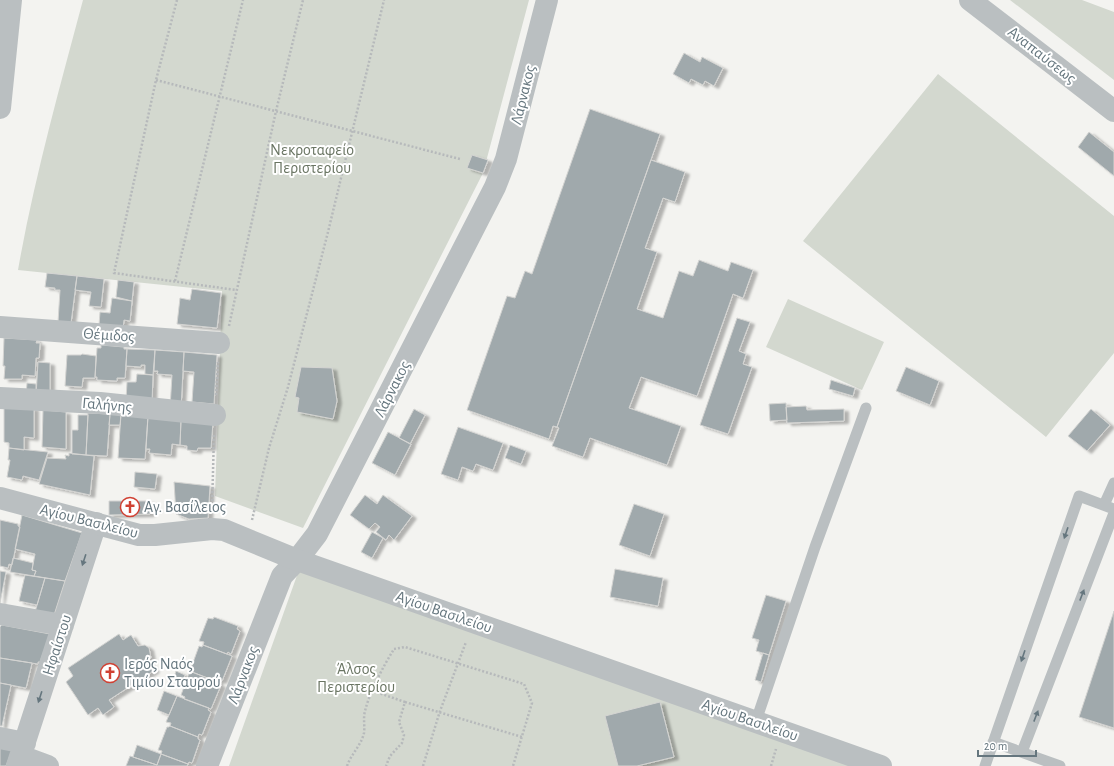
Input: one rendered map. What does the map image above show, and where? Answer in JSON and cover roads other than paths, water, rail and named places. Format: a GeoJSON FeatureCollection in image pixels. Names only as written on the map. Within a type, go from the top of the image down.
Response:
{"type":"FeatureCollection","features":[{"type":"Feature","properties":{"kind":"street"},"geometry":{"type":"LineString","coordinates":[[0,108],[11,0]]}},
{"type":"Feature","properties":{"kind":"street","name":"Λάρνακος"},"geometry":{"type":"LineString","coordinates":[[208,766],[282,576],[298,560],[318,534],[495,187],[506,159],[547,0]]}},
{"type":"Feature","properties":{"kind":"street","name":"Αναπαύσεως"},"geometry":{"type":"LineString","coordinates":[[970,0],[1114,111]]}},
{"type":"Feature","properties":{"kind":"street","name":"Θέμιδος"},"geometry":{"type":"LineString","coordinates":[[0,327],[224,335]]}},
{"type":"Feature","properties":{"kind":"street","name":"Γαλήνης"},"geometry":{"type":"LineString","coordinates":[[0,398],[100,403],[214,415]]}},
{"type":"Feature","properties":{"kind":"street","name":"Αγίου Βασιλείου"},"geometry":{"type":"LineString","coordinates":[[0,498],[139,534],[154,535],[224,530],[298,560],[882,766]]}},
{"type":"Feature","properties":{"kind":"street","name":"Ηφαίστου"},"geometry":{"type":"LineString","coordinates":[[21,755],[96,523]]}},
{"type":"Feature","properties":{"kind":"street"},"geometry":{"type":"LineString","coordinates":[[0,614],[63,625]]}},
{"type":"Feature","properties":{"kind":"street"},"geometry":{"type":"LineString","coordinates":[[0,738],[21,755],[48,766]]}},
{"type":"Feature","properties":{"kind":"lane"},"geometry":{"type":"LineString","coordinates":[[756,721],[814,548],[866,408]]}},
{"type":"Feature","properties":{"kind":"lane"},"geometry":{"type":"LineString","coordinates":[[985,766],[1079,496],[1109,507],[1114,483]]}},
{"type":"Feature","properties":{"kind":"lane"},"geometry":{"type":"LineString","coordinates":[[1022,752],[1114,512]]}},
{"type":"Feature","properties":{"kind":"lane"},"geometry":{"type":"LineString","coordinates":[[993,742],[1060,766]]}},
{"type":"Feature","properties":{"kind":"place","name":"Αγ. Βασίλειος"},"geometry":{"type":"Point","coordinates":[130,507]}},
{"type":"Feature","properties":{"kind":"place","name":"Ιερός Ναός Τιμίου Σταυρού"},"geometry":{"type":"Point","coordinates":[110,673]}},
{"type":"Feature","properties":{"kind":"park label","name":"Νεκροταφείο Περιστερίου"},"geometry":{"type":"Point","coordinates":[312,159]}},
{"type":"Feature","properties":{"kind":"park label","name":"Άλσος Περιστερίου"},"geometry":{"type":"Point","coordinates":[356,678]}}]}
